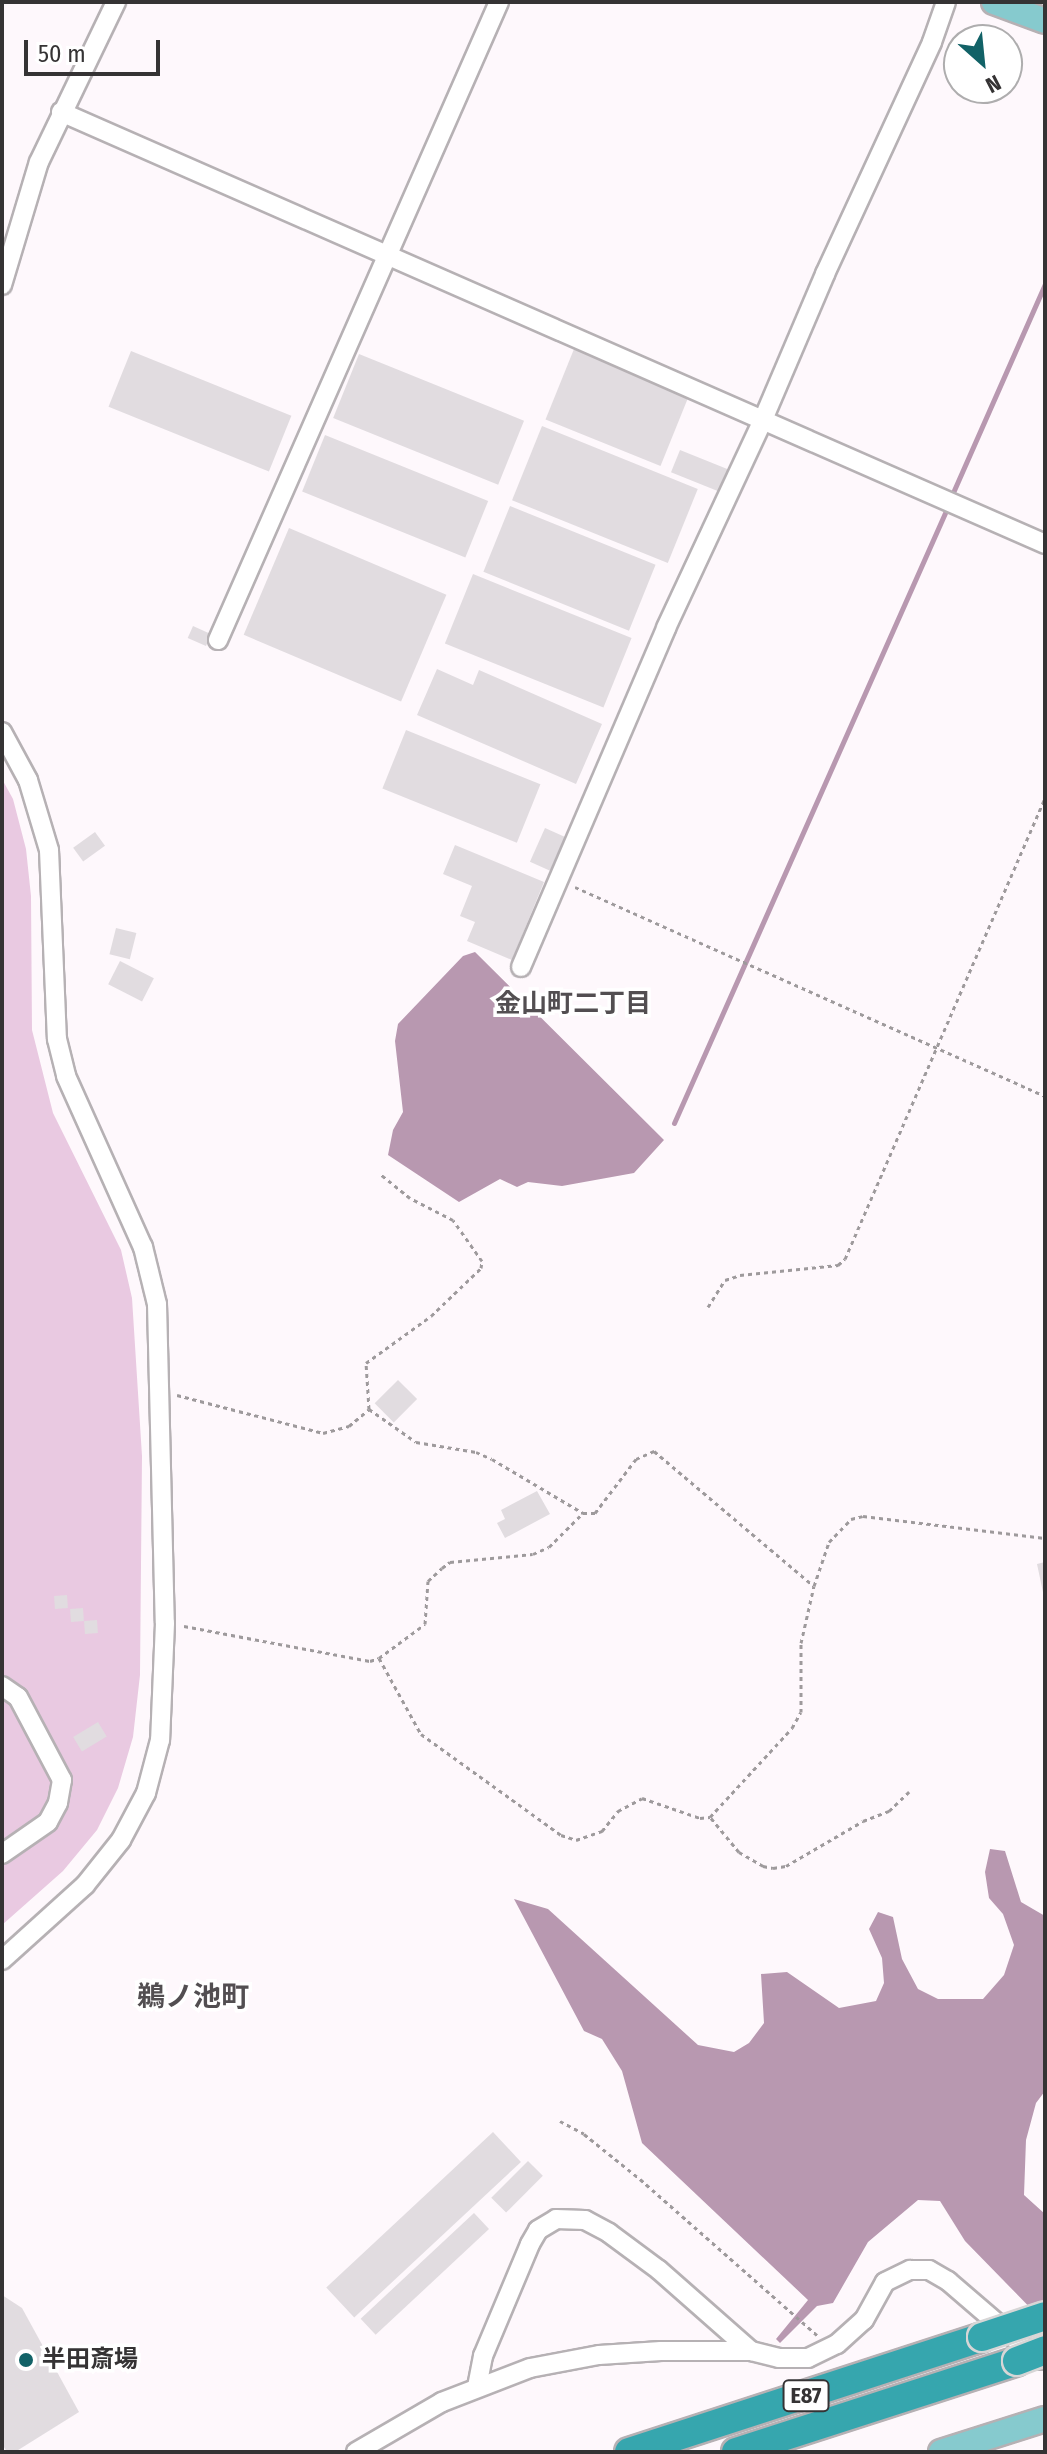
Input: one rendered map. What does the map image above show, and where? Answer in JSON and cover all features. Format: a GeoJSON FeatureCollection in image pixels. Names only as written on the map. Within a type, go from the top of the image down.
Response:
{"type":"FeatureCollection","features":[{"type":"Feature","properties":{"kind":"highway","name":"E87"},"geometry":{"type":"LineString","coordinates":[[629,2452],[1045,2316]]}},
{"type":"Feature","properties":{"kind":"highway","name":"E87"},"geometry":{"type":"LineString","coordinates":[[736,2452],[1045,2350]]}},
{"type":"Feature","properties":{"kind":"main road"},"geometry":{"type":"LineString","coordinates":[[994,2],[1045,21]]}},
{"type":"Feature","properties":{"kind":"main road"},"geometry":{"type":"LineString","coordinates":[[941,2452],[1045,2419]]}},
{"type":"Feature","properties":{"kind":"street"},"geometry":{"type":"LineString","coordinates":[[2,285],[23,209],[61,112],[116,2]]}},
{"type":"Feature","properties":{"kind":"street"},"geometry":{"type":"LineString","coordinates":[[218,640],[499,2]]}},
{"type":"Feature","properties":{"kind":"street"},"geometry":{"type":"LineString","coordinates":[[521,967],[666,628],[932,42],[946,2]]}},
{"type":"Feature","properties":{"kind":"street"},"geometry":{"type":"LineString","coordinates":[[61,112],[1045,544]]}},
{"type":"Feature","properties":{"kind":"street"},"geometry":{"type":"LineString","coordinates":[[2,732],[38,806],[49,850],[57,1039],[76,1105],[143,1247],[157,1304],[165,1623],[160,1740],[146,1793],[121,1840],[85,1885],[2,1960]]}},
{"type":"Feature","properties":{"kind":"street"},"geometry":{"type":"LineString","coordinates":[[2,1686],[18,1697],[62,1780],[58,1803],[48,1822],[2,1854]]}},
{"type":"Feature","properties":{"kind":"street"},"geometry":{"type":"LineString","coordinates":[[477,2387],[483,2356],[530,2244],[538,2230],[556,2219],[585,2220],[609,2233],[659,2270],[751,2351]]}},
{"type":"Feature","properties":{"kind":"street"},"geometry":{"type":"LineString","coordinates":[[356,2452],[442,2402],[530,2368],[599,2355],[751,2351],[808,2358],[831,2347],[864,2320],[885,2282],[910,2270],[929,2270],[948,2281],[1045,2364]]}},
{"type":"Feature","properties":{"kind":"path"},"geometry":{"type":"LineString","coordinates":[[708,1307],[725,1280],[740,1275],[838,1265],[845,1259],[1045,798]]}},
{"type":"Feature","properties":{"kind":"path"},"geometry":{"type":"LineString","coordinates":[[560,881],[1045,1096]]}},
{"type":"Feature","properties":{"kind":"path"},"geometry":{"type":"LineString","coordinates":[[369,1409],[366,1363],[431,1316],[481,1268],[482,1261],[453,1220],[410,1198],[380,1174]]}},
{"type":"Feature","properties":{"kind":"path"},"geometry":{"type":"LineString","coordinates":[[159,1390],[323,1433],[349,1426],[369,1409]]}},
{"type":"Feature","properties":{"kind":"path"},"geometry":{"type":"LineString","coordinates":[[369,1409],[416,1442],[476,1452],[583,1513],[595,1513],[636,1459],[654,1451],[814,1586]]}},
{"type":"Feature","properties":{"kind":"path"},"geometry":{"type":"LineString","coordinates":[[2,1503],[2,1515]]}},
{"type":"Feature","properties":{"kind":"path"},"geometry":{"type":"LineString","coordinates":[[165,1623],[370,1661],[379,1658],[425,1624],[428,1581],[450,1562],[533,1554],[549,1547],[583,1513]]}},
{"type":"Feature","properties":{"kind":"path"},"geometry":{"type":"LineString","coordinates":[[379,1658],[421,1734],[561,1835],[576,1840],[590,1838],[602,1831],[618,1811],[642,1798],[700,1818],[710,1817],[792,1728],[801,1712],[801,1643],[814,1586],[829,1542],[840,1528],[863,1516],[1045,1538]]}},
{"type":"Feature","properties":{"kind":"path"},"geometry":{"type":"LineString","coordinates":[[710,1817],[739,1852],[763,1866],[773,1868],[786,1866],[863,1821],[889,1811],[909,1792]]}},
{"type":"Feature","properties":{"kind":"path"},"geometry":{"type":"LineString","coordinates":[[560,2121],[584,2134],[640,2179],[831,2347]]}},
{"type":"Feature","properties":{"kind":"shaded area"},"geometry":{"type":"Polygon","coordinates":[[[2,779],[13,799],[26,849],[31,896],[32,1030],[53,1113],[121,1250],[132,1298],[142,1456],[140,1675],[133,1737],[118,1788],[97,1830],[63,1871],[2,1925],[2,779]]]}},
{"type":"Feature","properties":{"kind":"shaded area"},"geometry":{"type":"Polygon","coordinates":[[[475,952],[664,1140],[634,1173],[562,1186],[528,1182],[517,1187],[500,1179],[459,1202],[388,1155],[393,1130],[403,1112],[395,1041],[398,1024],[463,956],[475,952]]]}},
{"type":"Feature","properties":{"kind":"shaded area"},"geometry":{"type":"Polygon","coordinates":[[[990,1849],[1005,1851],[1021,1902],[1045,1916],[1045,2091],[1036,2103],[1026,2140],[1024,2195],[1045,2214],[1045,2323],[965,2241],[940,2201],[918,2200],[868,2242],[833,2303],[817,2306],[780,2343],[776,2339],[808,2300],[642,2143],[622,2071],[602,2039],[584,2031],[514,1899],[548,1909],[698,2045],[734,2052],[749,2043],[764,2023],[761,1974],[787,1972],[839,2008],[876,2001],[884,1983],[882,1958],[869,1929],[878,1912],[893,1917],[902,1959],[918,1989],[938,1999],[983,1999],[1004,1975],[1014,1945],[1003,1914],[989,1898],[985,1872],[990,1849]]]}},
{"type":"Feature","properties":{"kind":"building"},"geometry":{"type":"Polygon","coordinates":[[[574,349],[689,395],[661,466],[546,419],[574,349]]]}},
{"type":"Feature","properties":{"kind":"building"},"geometry":{"type":"Polygon","coordinates":[[[131,351],[291,416],[269,471],[109,407],[131,351]]]}},
{"type":"Feature","properties":{"kind":"building"},"geometry":{"type":"Polygon","coordinates":[[[359,354],[524,421],[498,485],[333,418],[359,354]]]}},
{"type":"Feature","properties":{"kind":"building"},"geometry":{"type":"Polygon","coordinates":[[[542,426],[698,489],[668,563],[512,500],[542,426]]]}},
{"type":"Feature","properties":{"kind":"building"},"geometry":{"type":"Polygon","coordinates":[[[325,435],[488,501],[465,557],[302,492],[325,435]]]}},
{"type":"Feature","properties":{"kind":"building"},"geometry":{"type":"Polygon","coordinates":[[[680,450],[731,471],[722,493],[671,472],[680,450]]]}},
{"type":"Feature","properties":{"kind":"building"},"geometry":{"type":"Polygon","coordinates":[[[510,506],[656,565],[629,631],[483,572],[510,506]]]}},
{"type":"Feature","properties":{"kind":"building"},"geometry":{"type":"Polygon","coordinates":[[[289,528],[446,595],[401,702],[244,635],[289,528]]]}},
{"type":"Feature","properties":{"kind":"building"},"geometry":{"type":"Polygon","coordinates":[[[473,574],[632,638],[603,708],[445,644],[473,574]]]}},
{"type":"Feature","properties":{"kind":"building"},"geometry":{"type":"Polygon","coordinates":[[[193,626],[211,634],[206,646],[188,638],[193,626]]]}},
{"type":"Feature","properties":{"kind":"building"},"geometry":{"type":"Polygon","coordinates":[[[437,669],[473,685],[479,670],[602,724],[576,784],[417,715],[437,669]]]}},
{"type":"Feature","properties":{"kind":"building"},"geometry":{"type":"Polygon","coordinates":[[[406,730],[540,784],[517,843],[382,788],[406,730]]]}},
{"type":"Feature","properties":{"kind":"building"},"geometry":{"type":"Polygon","coordinates":[[[545,828],[565,837],[550,871],[530,862],[545,828]]]}},
{"type":"Feature","properties":{"kind":"building"},"geometry":{"type":"Polygon","coordinates":[[[95,832],[105,846],[83,862],[73,848],[95,832]]]}},
{"type":"Feature","properties":{"kind":"building"},"geometry":{"type":"Polygon","coordinates":[[[455,845],[544,882],[512,960],[467,941],[475,922],[460,916],[472,886],[443,874],[455,845]]]}},
{"type":"Feature","properties":{"kind":"building"},"geometry":{"type":"Polygon","coordinates":[[[116,928],[136,933],[130,959],[109,954],[116,928]]]}},
{"type":"Feature","properties":{"kind":"building"},"geometry":{"type":"Polygon","coordinates":[[[120,961],[154,978],[142,1001],[108,984],[120,961]]]}},
{"type":"Feature","properties":{"kind":"building"},"geometry":{"type":"Polygon","coordinates":[[[398,1380],[417,1399],[394,1422],[375,1403],[398,1380]]]}},
{"type":"Feature","properties":{"kind":"building"},"geometry":{"type":"Polygon","coordinates":[[[537,1491],[550,1514],[505,1538],[497,1523],[505,1519],[501,1510],[537,1491]]]}},
{"type":"Feature","properties":{"kind":"building"},"geometry":{"type":"Polygon","coordinates":[[[1045,1562],[1045,1597],[1044,1597],[1037,1564],[1045,1562]]]}},
{"type":"Feature","properties":{"kind":"building"},"geometry":{"type":"Polygon","coordinates":[[[67,1595],[68,1608],[55,1609],[54,1596],[67,1595]]]}},
{"type":"Feature","properties":{"kind":"building"},"geometry":{"type":"Polygon","coordinates":[[[83,1608],[84,1621],[71,1622],[70,1609],[83,1608]]]}},
{"type":"Feature","properties":{"kind":"building"},"geometry":{"type":"Polygon","coordinates":[[[97,1620],[98,1633],[85,1634],[84,1621],[97,1620]]]}},
{"type":"Feature","properties":{"kind":"building"},"geometry":{"type":"Polygon","coordinates":[[[98,1722],[107,1737],[82,1752],[73,1737],[98,1722]]]}},
{"type":"Feature","properties":{"kind":"building"},"geometry":{"type":"Polygon","coordinates":[[[493,2132],[521,2162],[354,2317],[326,2287],[493,2132]]]}},
{"type":"Feature","properties":{"kind":"building"},"geometry":{"type":"Polygon","coordinates":[[[528,2161],[543,2176],[506,2213],[491,2198],[528,2161]]]}},
{"type":"Feature","properties":{"kind":"building"},"geometry":{"type":"Polygon","coordinates":[[[474,2213],[489,2229],[376,2335],[361,2319],[474,2213]]]}},
{"type":"Feature","properties":{"kind":"building","name":"半田斎場"},"geometry":{"type":"Polygon","coordinates":[[[2,2295],[22,2308],[79,2412],[15,2452],[7,2452],[2,2444],[2,2295]]]}},
{"type":"Feature","properties":{"kind":"waterway"},"geometry":{"type":"LineString","coordinates":[[951,497],[1045,284]]}},
{"type":"Feature","properties":{"kind":"waterway"},"geometry":{"type":"LineString","coordinates":[[674,1123],[948,506]]}},
{"type":"Feature","properties":{"kind":"place","name":"半田斎場"},"geometry":{"type":"Point","coordinates":[26,2360]}},
{"type":"Feature","properties":{"kind":"district","name":"金山町二丁目"},"geometry":{"type":"Point","coordinates":[573,1004]}},
{"type":"Feature","properties":{"kind":"district","name":"鵜ノ池町"},"geometry":{"type":"Point","coordinates":[193,1997]}}]}
